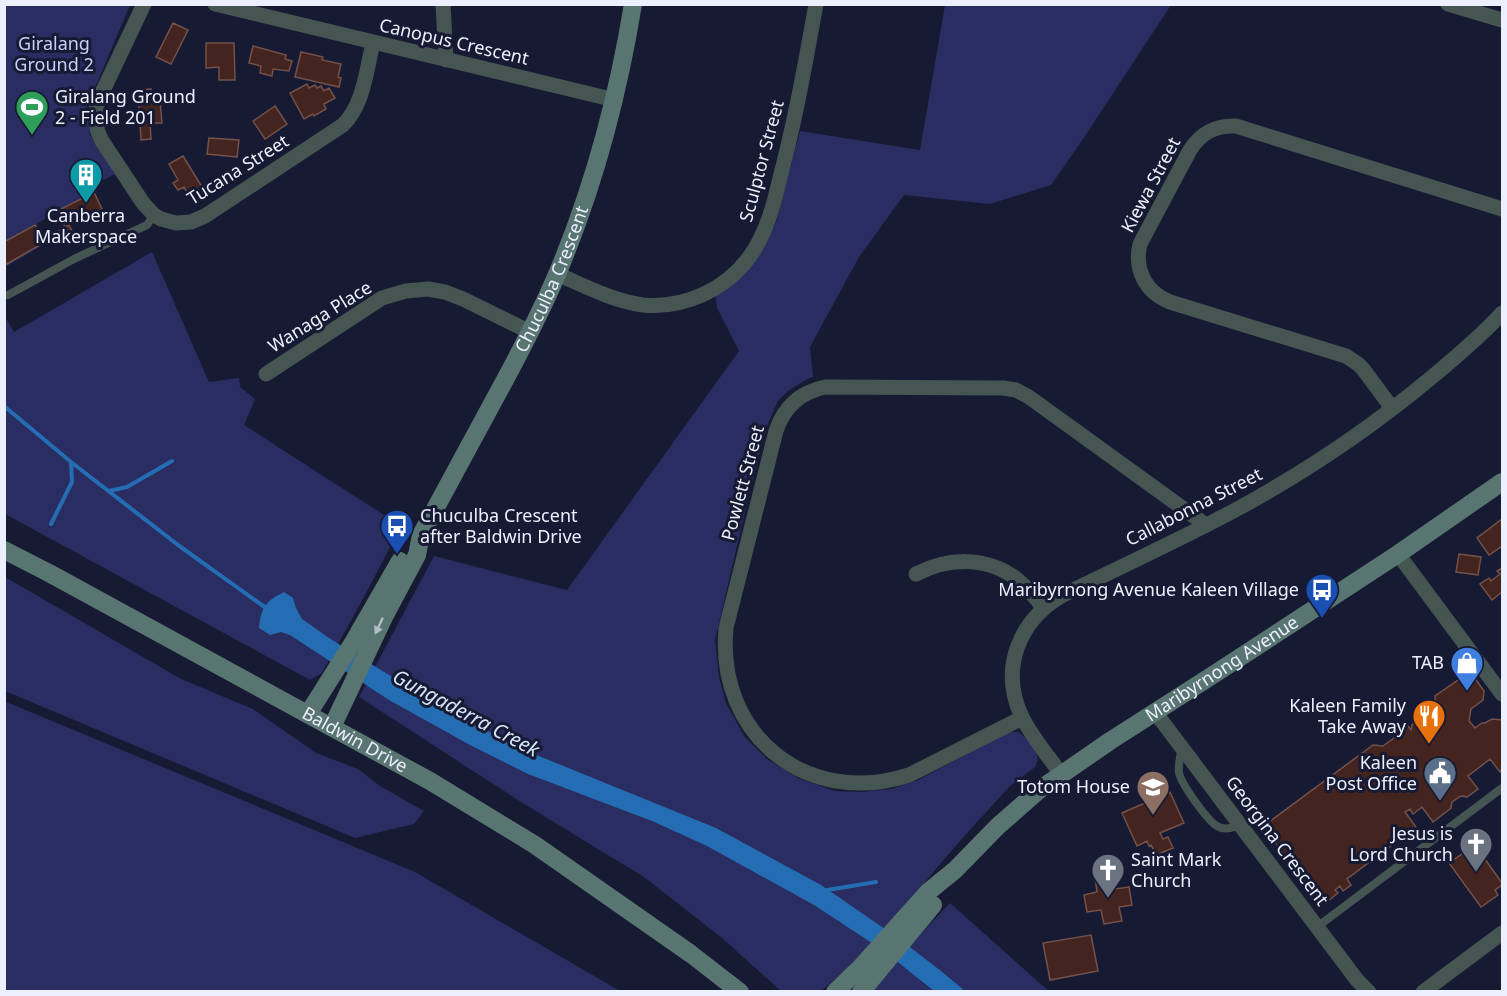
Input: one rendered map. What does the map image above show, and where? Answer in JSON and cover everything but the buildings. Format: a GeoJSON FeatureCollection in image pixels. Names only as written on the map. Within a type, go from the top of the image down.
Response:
{"type":"FeatureCollection","features":[{"type":"Feature","properties":{"kind":"street"},"geometry":{"type":"LineString","coordinates":[[144,4],[97,104],[95,119],[102,141],[143,203],[154,215]]}},
{"type":"Feature","properties":{"kind":"street","name":"Canopus Crescent"},"geometry":{"type":"LineString","coordinates":[[215,4],[251,9],[374,43],[615,100]]}},
{"type":"Feature","properties":{"kind":"street"},"geometry":{"type":"LineString","coordinates":[[444,4],[446,60]]}},
{"type":"Feature","properties":{"kind":"street","name":"Chuculba Crescent"},"geometry":{"type":"LineString","coordinates":[[332,727],[350,691],[361,645],[381,593],[408,548],[422,535],[530,332],[557,274],[586,197],[615,100],[633,4]]}},
{"type":"Feature","properties":{"kind":"street","name":"Sculptor Street"},"geometry":{"type":"LineString","coordinates":[[557,274],[619,300],[659,305],[685,301],[710,291],[742,267],[764,233],[777,191],[798,103],[816,4]]}},
{"type":"Feature","properties":{"kind":"street"},"geometry":{"type":"LineString","coordinates":[[1448,4],[1503,20]]}},
{"type":"Feature","properties":{"kind":"street","name":"Tucana Street"},"geometry":{"type":"LineString","coordinates":[[154,215],[176,223],[199,220],[336,131],[349,119],[358,103],[374,43]]}},
{"type":"Feature","properties":{"kind":"street","name":"Kiewa Street"},"geometry":{"type":"LineString","coordinates":[[1392,408],[1363,369],[1346,356],[1170,302],[1157,295],[1147,285],[1139,265],[1140,244],[1190,150],[1194,143],[1206,133],[1220,127],[1236,126],[1503,209]]}},
{"type":"Feature","properties":{"kind":"street","name":"Wanaga Place"},"geometry":{"type":"LineString","coordinates":[[266,374],[382,298],[406,291],[428,289],[445,292],[530,332]]}},
{"type":"Feature","properties":{"kind":"street","name":"Callabonna Street"},"geometry":{"type":"LineString","coordinates":[[1061,774],[1022,718],[1013,686],[1015,654],[1023,633],[1044,608],[1063,595],[1263,495],[1302,471],[1348,441],[1392,408],[1447,364],[1503,313]]}},
{"type":"Feature","properties":{"kind":"street","name":"Powlett Street"},"geometry":{"type":"LineString","coordinates":[[1022,718],[909,774],[882,782],[861,783],[826,779],[799,769],[776,754],[747,722],[729,684],[725,656],[726,628],[776,430],[783,414],[794,401],[817,388],[834,386],[1016,390],[1029,397],[1206,525]]}},
{"type":"Feature","properties":{"kind":"street","name":"Maribyrnong Avenue"},"geometry":{"type":"LineString","coordinates":[[835,992],[864,979],[913,919],[938,898],[955,870],[1039,790],[1110,741],[1398,554],[1503,482]]}},
{"type":"Feature","properties":{"kind":"street","name":"Baldwin Drive"},"geometry":{"type":"LineString","coordinates":[[4,550],[430,780],[535,844],[691,954],[740,992]]}},
{"type":"Feature","properties":{"kind":"street"},"geometry":{"type":"LineString","coordinates":[[1398,554],[1503,693]]}},
{"type":"Feature","properties":{"kind":"street"},"geometry":{"type":"LineString","coordinates":[[915,574],[948,562],[982,563],[1014,577],[1044,608]]}},
{"type":"Feature","properties":{"kind":"street","name":"Chuculba Crescent"},"geometry":{"type":"LineString","coordinates":[[308,714],[331,679],[361,645]]}},
{"type":"Feature","properties":{"kind":"street","name":"Georgina Crescent"},"geometry":{"type":"LineString","coordinates":[[1155,712],[1357,980],[1369,992]]}},
{"type":"Feature","properties":{"kind":"street"},"geometry":{"type":"LineString","coordinates":[[1423,992],[1503,933]]}},
{"type":"Feature","properties":{"kind":"street","name":"Baldwin Drive"},"geometry":{"type":"LineString","coordinates":[[691,954],[727,992]]}},
{"type":"Feature","properties":{"kind":"lane"},"geometry":{"type":"LineString","coordinates":[[8,295],[74,259],[147,225],[154,215]]}},
{"type":"Feature","properties":{"kind":"lane"},"geometry":{"type":"LineString","coordinates":[[1182,747],[1179,771],[1181,780],[1208,818],[1217,826],[1224,828],[1233,828],[1240,824]]}},
{"type":"Feature","properties":{"kind":"lane"},"geometry":{"type":"LineString","coordinates":[[1317,927],[1503,788]]}},
{"type":"Feature","properties":{"kind":"green space","name":"Giralang Ground 2"},"geometry":{"type":"Polygon","coordinates":[[[4,5],[130,5],[86,109],[90,135],[115,174],[80,192],[83,198],[36,224],[46,243],[5,267],[4,5]]]}},
{"type":"Feature","properties":{"kind":"green space"},"geometry":{"type":"Polygon","coordinates":[[[945,5],[1171,5],[1051,185],[990,204],[904,195],[859,257],[810,347],[813,377],[788,391],[778,401],[767,426],[715,640],[719,677],[726,703],[744,736],[767,759],[800,779],[835,791],[861,792],[891,789],[918,780],[1009,732],[1019,732],[1033,748],[1038,760],[1035,767],[1009,787],[959,842],[854,963],[821,991],[781,991],[722,938],[644,877],[521,802],[359,697],[434,556],[567,590],[739,351],[717,308],[715,295],[765,245],[777,220],[800,131],[920,150],[945,5]]]}},
{"type":"Feature","properties":{"kind":"green space"},"geometry":{"type":"Polygon","coordinates":[[[152,252],[209,382],[239,378],[240,387],[255,399],[244,425],[401,526],[322,673],[310,680],[5,514],[4,315],[14,332],[152,252]]]}},
{"type":"Feature","properties":{"kind":"green space"},"geometry":{"type":"Polygon","coordinates":[[[5,577],[181,679],[253,709],[316,753],[358,769],[380,786],[424,811],[414,824],[355,838],[5,691],[5,577]]]}},
{"type":"Feature","properties":{"kind":"green space"},"geometry":{"type":"Polygon","coordinates":[[[4,701],[415,872],[620,991],[5,991],[4,701]]]}},
{"type":"Feature","properties":{"kind":"green space"},"geometry":{"type":"Polygon","coordinates":[[[950,903],[1049,991],[870,992],[950,903]]]}},
{"type":"Feature","properties":{"kind":"water","name":"Gungaderra Creek"},"geometry":{"type":"Polygon","coordinates":[[[284,592],[293,598],[302,619],[402,683],[480,727],[534,754],[716,828],[821,885],[898,938],[965,991],[934,991],[884,951],[814,905],[707,846],[652,821],[528,774],[389,700],[290,635],[281,632],[270,635],[259,628],[261,615],[265,606],[273,598],[284,592]]]}},
{"type":"Feature","properties":{"kind":"waterway","name":"Gungaderra Creek"},"geometry":{"type":"LineString","coordinates":[[4,406],[71,462],[178,545],[266,608]]}},
{"type":"Feature","properties":{"kind":"waterway"},"geometry":{"type":"LineString","coordinates":[[109,491],[127,487],[172,461]]}},
{"type":"Feature","properties":{"kind":"waterway"},"geometry":{"type":"LineString","coordinates":[[51,524],[72,482],[71,462]]}},
{"type":"Feature","properties":{"kind":"waterway"},"geometry":{"type":"LineString","coordinates":[[827,890],[876,882]]}},
{"type":"Feature","properties":{"kind":"place","name":"Giralang Ground 2 - Field 201"},"geometry":{"type":"Point","coordinates":[32,136]}},
{"type":"Feature","properties":{"kind":"place","name":"Canberra Makerspace"},"geometry":{"type":"Point","coordinates":[86,204]}},
{"type":"Feature","properties":{"kind":"place","name":"Chuculba Crescent after Baldwin Drive"},"geometry":{"type":"Point","coordinates":[397,555]}},
{"type":"Feature","properties":{"kind":"place","name":"Maribyrnong Avenue Kaleen Village"},"geometry":{"type":"Point","coordinates":[1322,619]}},
{"type":"Feature","properties":{"kind":"place","name":"TAB"},"geometry":{"type":"Point","coordinates":[1467,692]}},
{"type":"Feature","properties":{"kind":"place","name":"Kaleen Family Take Away"},"geometry":{"type":"Point","coordinates":[1429,745]}},
{"type":"Feature","properties":{"kind":"place","name":"Kaleen Post Office"},"geometry":{"type":"Point","coordinates":[1440,802]}},
{"type":"Feature","properties":{"kind":"place","name":"Totom House"},"geometry":{"type":"Point","coordinates":[1153,816]}},
{"type":"Feature","properties":{"kind":"place","name":"Jesus is Lord Church"},"geometry":{"type":"Point","coordinates":[1476,873]}},
{"type":"Feature","properties":{"kind":"place","name":"Saint Mark Church"},"geometry":{"type":"Point","coordinates":[1108,899]}}]}
